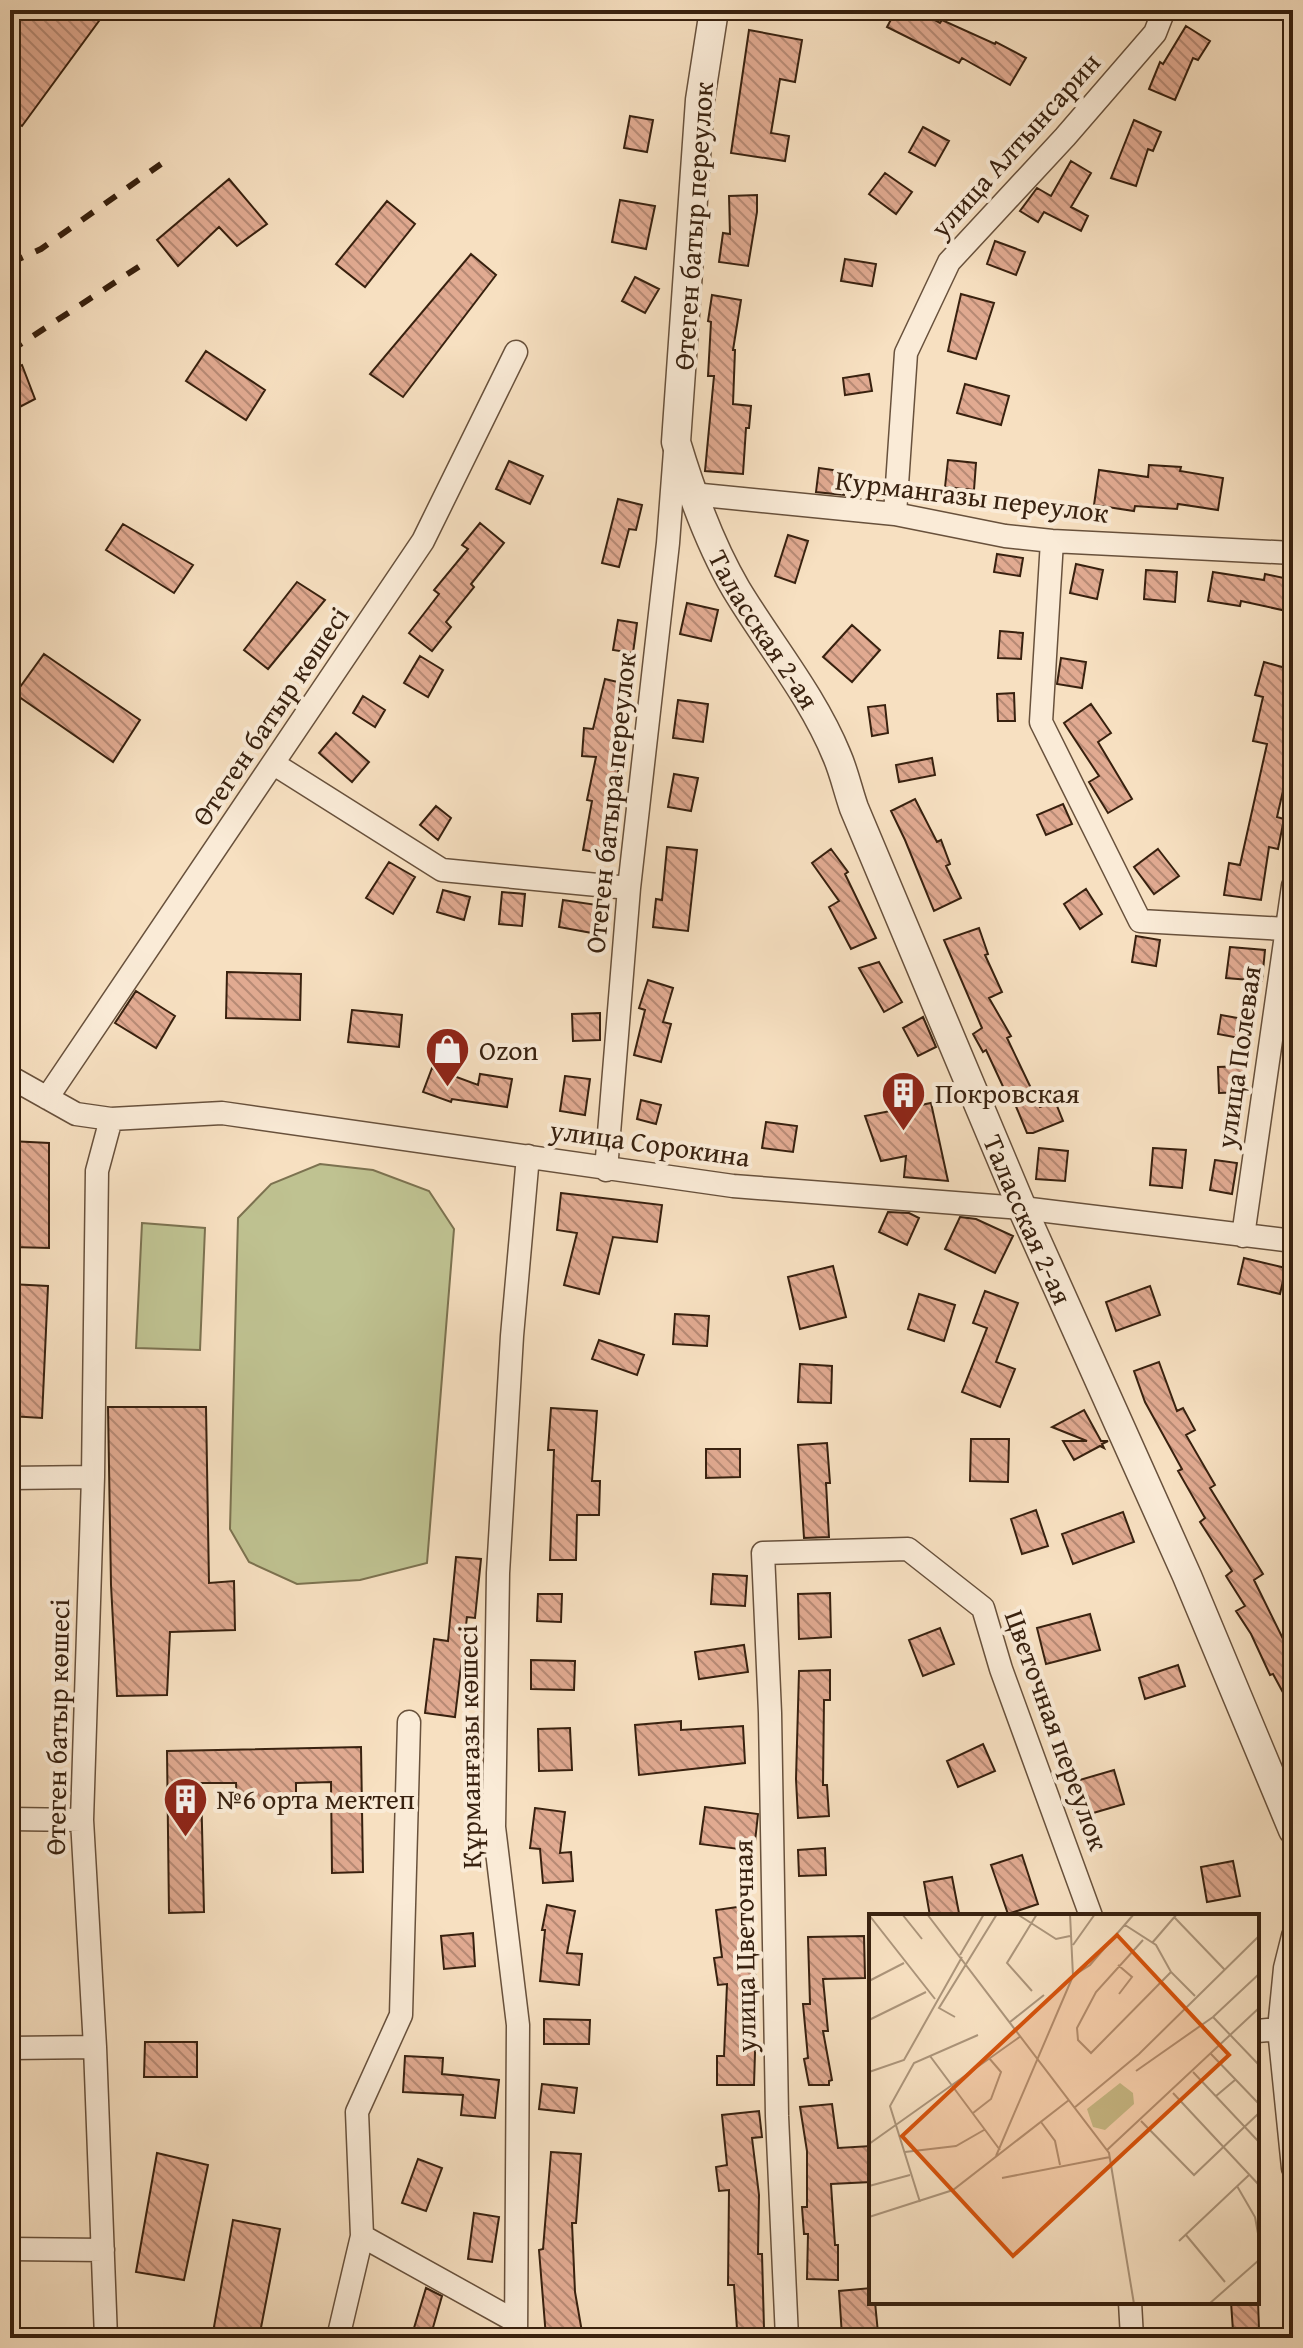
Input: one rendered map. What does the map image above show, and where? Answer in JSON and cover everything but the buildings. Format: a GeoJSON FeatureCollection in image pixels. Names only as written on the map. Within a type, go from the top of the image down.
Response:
{"type":"FeatureCollection","features":[{"type":"Feature","properties":{"kind":"street","name":"Өтеген батыр переулок"},"geometry":{"type":"LineString","coordinates":[[676,442],[700,100],[714,10]]}},
{"type":"Feature","properties":{"kind":"street","name":"улица Алтынсарин"},"geometry":{"type":"LineString","coordinates":[[895,514],[906,353],[949,262],[1065,137],[1155,33],[1164,10]]}},
{"type":"Feature","properties":{"kind":"street","name":"Өтеген батыр көшесі"},"geometry":{"type":"LineString","coordinates":[[47,1098],[423,541],[516,352]]}},
{"type":"Feature","properties":{"kind":"street","name":"Таласская 2-ая"},"geometry":{"type":"LineString","coordinates":[[676,442],[692,494],[735,587],[808,698],[837,756],[854,808],[1022,1208],[1187,1576],[1293,1830]]}},
{"type":"Feature","properties":{"kind":"street","name":"Отеген батыра переулок"},"geometry":{"type":"LineString","coordinates":[[606,1170],[629,888],[668,543],[676,442]]}},
{"type":"Feature","properties":{"kind":"street","name":"Курмангазы переулок"},"geometry":{"type":"LineString","coordinates":[[692,494],[895,514],[1005,536],[1052,541],[1293,553]]}},
{"type":"Feature","properties":{"kind":"street"},"geometry":{"type":"LineString","coordinates":[[1052,541],[1041,722],[1140,921],[1286,929]]}},
{"type":"Feature","properties":{"kind":"street"},"geometry":{"type":"LineString","coordinates":[[274,764],[442,870],[629,888]]}},
{"type":"Feature","properties":{"kind":"street","name":"улица Полевая"},"geometry":{"type":"LineString","coordinates":[[1243,1236],[1293,886]]}},
{"type":"Feature","properties":{"kind":"street","name":"улица Сорокина"},"geometry":{"type":"LineString","coordinates":[[10,1077],[76,1114],[111,1119],[222,1113],[733,1186],[1022,1208],[1293,1241]]}},
{"type":"Feature","properties":{"kind":"street","name":"Өтеген батыр көшесі"},"geometry":{"type":"LineString","coordinates":[[106,2338],[95,2047],[82,1820],[93,1477],[97,1171],[111,1119]]}},
{"type":"Feature","properties":{"kind":"street","name":"Құрманғазы көшесі"},"geometry":{"type":"LineString","coordinates":[[515,2329],[518,2025],[494,1827],[498,1573],[512,1336],[528,1156]]}},
{"type":"Feature","properties":{"kind":"street"},"geometry":{"type":"LineString","coordinates":[[10,1478],[93,1477]]}},
{"type":"Feature","properties":{"kind":"street","name":"Цветочная переулок"},"geometry":{"type":"LineString","coordinates":[[763,1553],[908,1549],[983,1608],[1001,1669],[1090,1914]]}},
{"type":"Feature","properties":{"kind":"street","name":"улица Цветочная"},"geometry":{"type":"LineString","coordinates":[[763,1553],[771,1728],[777,2116],[787,2338]]}},
{"type":"Feature","properties":{"kind":"street"},"geometry":{"type":"LineString","coordinates":[[338,2338],[362,2236],[357,2112],[401,2015],[409,1722]]}},
{"type":"Feature","properties":{"kind":"street"},"geometry":{"type":"LineString","coordinates":[[10,1819],[82,1820]]}},
{"type":"Feature","properties":{"kind":"street"},"geometry":{"type":"LineString","coordinates":[[1293,1936],[1268,2030],[1293,2168]]}},
{"type":"Feature","properties":{"kind":"street"},"geometry":{"type":"LineString","coordinates":[[10,2048],[95,2047]]}},
{"type":"Feature","properties":{"kind":"street"},"geometry":{"type":"LineString","coordinates":[[362,2236],[515,2329]]}},
{"type":"Feature","properties":{"kind":"street"},"geometry":{"type":"LineString","coordinates":[[10,2249],[103,2250]]}},
{"type":"Feature","properties":{"kind":"street"},"geometry":{"type":"LineString","coordinates":[[1130,2304],[1132,2338]]}},
{"type":"Feature","properties":{"kind":"green space"},"geometry":{"type":"Polygon","coordinates":[[[320,1164],[373,1170],[429,1191],[454,1229],[427,1563],[360,1580],[297,1584],[249,1562],[230,1529],[238,1218],[271,1184],[320,1164]]]}},
{"type":"Feature","properties":{"kind":"green space"},"geometry":{"type":"Polygon","coordinates":[[[142,1223],[205,1228],[200,1350],[136,1348],[142,1223]]]}},
{"type":"Feature","properties":{"kind":"railway"},"geometry":{"type":"LineString","coordinates":[[10,263],[41,249],[161,164]]}},
{"type":"Feature","properties":{"kind":"railway"},"geometry":{"type":"LineString","coordinates":[[10,351],[149,260]]}},
{"type":"Feature","properties":{"kind":"place","name":"Ozon"},"geometry":{"type":"Point","coordinates":[448,1089]}},
{"type":"Feature","properties":{"kind":"place","name":"Покровская"},"geometry":{"type":"Point","coordinates":[904,1132]}},
{"type":"Feature","properties":{"kind":"place","name":"№6 орта мектеп"},"geometry":{"type":"Point","coordinates":[185,1838]}}]}
